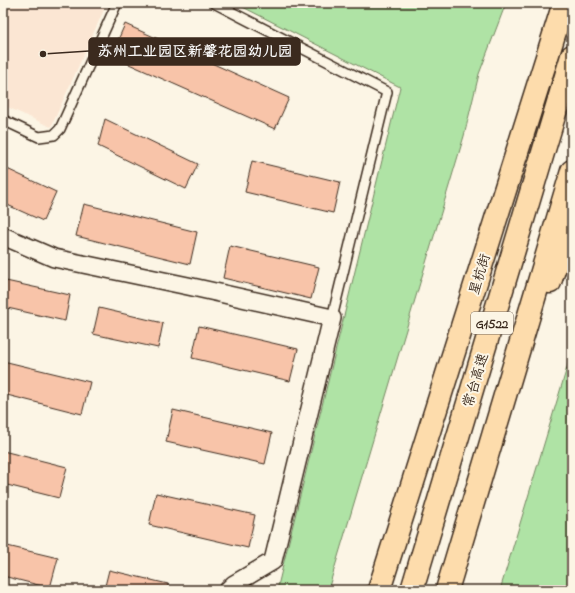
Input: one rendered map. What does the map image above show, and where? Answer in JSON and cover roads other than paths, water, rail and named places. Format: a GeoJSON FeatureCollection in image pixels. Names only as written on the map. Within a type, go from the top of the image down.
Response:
{"type":"FeatureCollection","features":[{"type":"Feature","properties":{"kind":"main road","name":"星杭街"},"geometry":{"type":"LineString","coordinates":[[379,590],[564,3]]}},
{"type":"Feature","properties":{"kind":"main road","name":"常台高速"},"geometry":{"type":"LineString","coordinates":[[412,590],[572,56]]}},
{"type":"Feature","properties":{"kind":"main road","name":"G1522"},"geometry":{"type":"LineString","coordinates":[[447,590],[572,171]]}},
{"type":"Feature","properties":{"kind":"main road"},"geometry":{"type":"LineString","coordinates":[[452,590],[572,214]]}},
{"type":"Feature","properties":{"kind":"street"},"geometry":{"type":"LineString","coordinates":[[3,236],[54,258],[181,284],[332,318],[273,561],[234,584],[228,590]]}},
{"type":"Feature","properties":{"kind":"lane"},"geometry":{"type":"LineString","coordinates":[[3,120],[39,137],[54,135],[60,129],[117,3]]}},
{"type":"Feature","properties":{"kind":"lane"},"geometry":{"type":"LineString","coordinates":[[214,3],[387,92],[332,318]]}},
{"type":"Feature","properties":{"kind":"place","name":"苏州工业园区新馨花园幼儿园"},"geometry":{"type":"Point","coordinates":[43,54]}}]}
